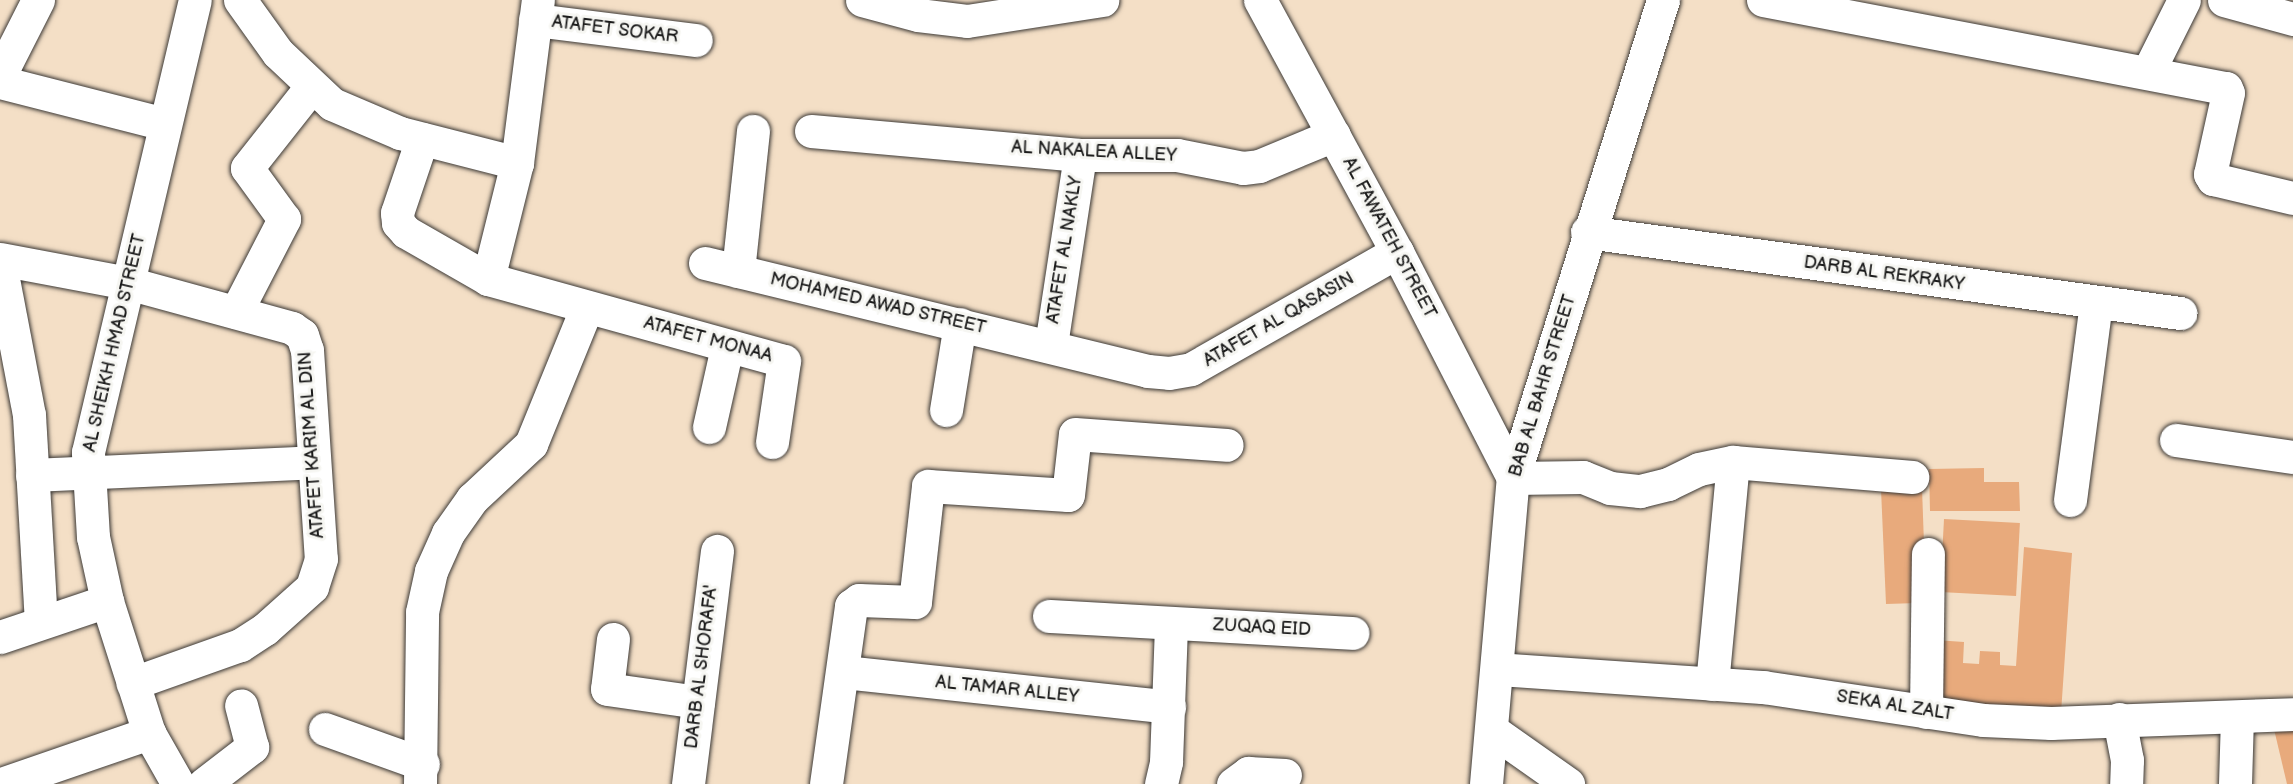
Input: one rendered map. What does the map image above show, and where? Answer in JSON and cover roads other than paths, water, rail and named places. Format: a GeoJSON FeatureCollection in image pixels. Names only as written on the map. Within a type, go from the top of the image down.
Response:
{"type":"FeatureCollection","features":[{"type":"Feature","properties":{"kind":"street"},"geometry":{"type":"LineString","coordinates":[[0,75],[38,0]]}},
{"type":"Feature","properties":{"kind":"street","name":"AL SHEIKH HMAD STREET"},"geometry":{"type":"LineString","coordinates":[[178,784],[149,734],[107,601],[93,537],[88,452],[195,0]]}},
{"type":"Feature","properties":{"kind":"street"},"geometry":{"type":"LineString","coordinates":[[240,0],[278,53],[311,87],[332,104],[365,121],[422,139],[517,163]]}},
{"type":"Feature","properties":{"kind":"street"},"geometry":{"type":"LineString","coordinates":[[862,0],[918,15],[967,21],[1102,0]]}},
{"type":"Feature","properties":{"kind":"street","name":"BAB AL BAHR STREET"},"geometry":{"type":"LineString","coordinates":[[1486,784],[1493,731],[1514,478],[1563,328],[1587,232],[1663,0]]}},
{"type":"Feature","properties":{"kind":"street"},"geometry":{"type":"LineString","coordinates":[[1763,0],[2226,88],[2228,93],[2210,168],[2213,179],[2293,198]]}},
{"type":"Feature","properties":{"kind":"street"},"geometry":{"type":"LineString","coordinates":[[2148,72],[2184,0]]}},
{"type":"Feature","properties":{"kind":"street"},"geometry":{"type":"LineString","coordinates":[[2224,0],[2293,19]]}},
{"type":"Feature","properties":{"kind":"street","name":"AL FAWATEH STREET"},"geometry":{"type":"LineString","coordinates":[[1272,6],[1334,135],[1514,478]]}},
{"type":"Feature","properties":{"kind":"street"},"geometry":{"type":"LineString","coordinates":[[488,279],[517,163],[536,10]]}},
{"type":"Feature","properties":{"kind":"street","name":"ATAFET SOKAR"},"geometry":{"type":"LineString","coordinates":[[536,10],[696,40]]}},
{"type":"Feature","properties":{"kind":"street"},"geometry":{"type":"LineString","coordinates":[[0,82],[165,124]]}},
{"type":"Feature","properties":{"kind":"street"},"geometry":{"type":"LineString","coordinates":[[236,312],[284,219],[247,168],[311,87]]}},
{"type":"Feature","properties":{"kind":"street"},"geometry":{"type":"LineString","coordinates":[[738,271],[753,131]]}},
{"type":"Feature","properties":{"kind":"street","name":"AL NAKALEA ALLEY"},"geometry":{"type":"LineString","coordinates":[[811,131],[1080,154],[1177,154],[1243,168],[1260,166],[1334,135]]}},
{"type":"Feature","properties":{"kind":"street","name":"ATAFET MONAA"},"geometry":{"type":"LineString","coordinates":[[422,139],[397,213],[398,223],[406,232],[488,279],[784,361],[771,442]]}},
{"type":"Feature","properties":{"kind":"street","name":"ATAFET AL NAKLY"},"geometry":{"type":"LineString","coordinates":[[1051,345],[1080,154]]}},
{"type":"Feature","properties":{"kind":"street","name":"DARB AL REKRAKY"},"geometry":{"type":"LineString","coordinates":[[1587,232],[2180,313]]}},
{"type":"Feature","properties":{"kind":"street","name":"ATAFET AL QASASIN"},"geometry":{"type":"LineString","coordinates":[[1051,345],[1148,371],[1191,369],[1397,252]]}},
{"type":"Feature","properties":{"kind":"street"},"geometry":{"type":"LineString","coordinates":[[0,261],[24,381],[41,622]]}},
{"type":"Feature","properties":{"kind":"street","name":"ATAFET KARIM AL DIN"},"geometry":{"type":"LineString","coordinates":[[0,261],[128,283],[292,328],[302,335],[307,350],[321,559],[312,587],[265,629],[240,645],[132,683]]}},
{"type":"Feature","properties":{"kind":"street","name":"MOHAMED AWAD STREET"},"geometry":{"type":"LineString","coordinates":[[705,263],[1051,345]]}},
{"type":"Feature","properties":{"kind":"street"},"geometry":{"type":"LineString","coordinates":[[2070,500],[2096,303]]}},
{"type":"Feature","properties":{"kind":"street"},"geometry":{"type":"LineString","coordinates":[[325,729],[421,774],[422,612],[431,571],[448,533],[472,499],[531,444],[587,307]]}},
{"type":"Feature","properties":{"kind":"street"},"geometry":{"type":"LineString","coordinates":[[946,410],[960,324]]}},
{"type":"Feature","properties":{"kind":"street"},"geometry":{"type":"LineString","coordinates":[[709,427],[727,346]]}},
{"type":"Feature","properties":{"kind":"street"},"geometry":{"type":"LineString","coordinates":[[826,784],[853,601],[912,604],[917,598],[928,486],[1068,495],[1075,434],[1227,445]]}},
{"type":"Feature","properties":{"kind":"street"},"geometry":{"type":"LineString","coordinates":[[2176,441],[2293,457]]}},
{"type":"Feature","properties":{"kind":"street"},"geometry":{"type":"LineString","coordinates":[[32,475],[314,462]]}},
{"type":"Feature","properties":{"kind":"street"},"geometry":{"type":"LineString","coordinates":[[1712,684],[1733,462]]}},
{"type":"Feature","properties":{"kind":"street"},"geometry":{"type":"LineString","coordinates":[[1514,478],[1583,477],[1610,488],[1640,490],[1668,484],[1700,468],[1733,462],[1912,477]]}},
{"type":"Feature","properties":{"kind":"street","name":"DARB AL SHORAFA'"},"geometry":{"type":"LineString","coordinates":[[688,784],[717,551]]}},
{"type":"Feature","properties":{"kind":"street"},"geometry":{"type":"LineString","coordinates":[[1926,712],[1928,554]]}},
{"type":"Feature","properties":{"kind":"street"},"geometry":{"type":"LineString","coordinates":[[0,637],[107,601]]}},
{"type":"Feature","properties":{"kind":"street","name":"ZUQAQ EID"},"geometry":{"type":"LineString","coordinates":[[1049,616],[1353,633]]}},
{"type":"Feature","properties":{"kind":"street"},"geometry":{"type":"LineString","coordinates":[[1161,784],[1169,707],[1171,623]]}},
{"type":"Feature","properties":{"kind":"street"},"geometry":{"type":"LineString","coordinates":[[613,639],[607,689],[698,702]]}},
{"type":"Feature","properties":{"kind":"street","name":"SEKA AL ZALT"},"geometry":{"type":"LineString","coordinates":[[1497,669],[1814,693],[1983,720],[2237,717],[2293,714]]}},
{"type":"Feature","properties":{"kind":"street","name":"AL TAMAR ALLEY"},"geometry":{"type":"LineString","coordinates":[[844,672],[1169,707]]}},
{"type":"Feature","properties":{"kind":"street"},"geometry":{"type":"LineString","coordinates":[[204,784],[252,747],[241,705]]}},
{"type":"Feature","properties":{"kind":"street"},"geometry":{"type":"LineString","coordinates":[[2235,784],[2237,717]]}},
{"type":"Feature","properties":{"kind":"street"},"geometry":{"type":"LineString","coordinates":[[2119,719],[2127,760],[2126,784]]}},
{"type":"Feature","properties":{"kind":"street"},"geometry":{"type":"LineString","coordinates":[[1493,731],[1568,784]]}},
{"type":"Feature","properties":{"kind":"street"},"geometry":{"type":"LineString","coordinates":[[1,784],[149,734]]}},
{"type":"Feature","properties":{"kind":"street"},"geometry":{"type":"LineString","coordinates":[[1233,784],[1248,773],[1285,776]]}}]}
